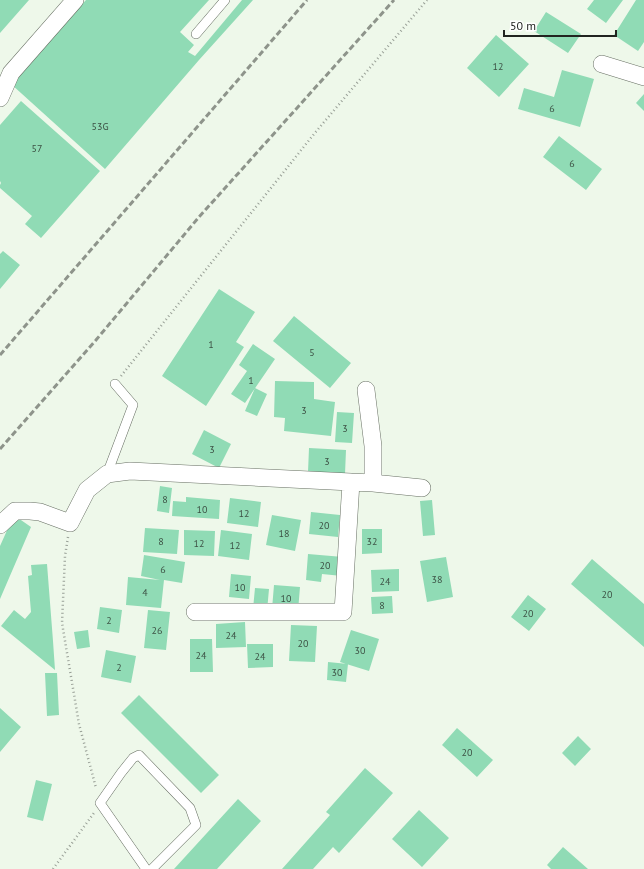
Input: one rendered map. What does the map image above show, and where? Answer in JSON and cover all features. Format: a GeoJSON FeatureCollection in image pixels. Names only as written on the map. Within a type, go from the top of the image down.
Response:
{"type":"FeatureCollection","features":[{"type":"Feature","properties":{"kind":"street"},"geometry":{"type":"LineString","coordinates":[[0,98],[11,73],[75,0]]}},
{"type":"Feature","properties":{"kind":"street"},"geometry":{"type":"LineString","coordinates":[[602,64],[644,77]]}},
{"type":"Feature","properties":{"kind":"street"},"geometry":{"type":"LineString","coordinates":[[366,390],[373,446],[373,483]]}},
{"type":"Feature","properties":{"kind":"street"},"geometry":{"type":"LineString","coordinates":[[0,525],[15,511],[30,510],[70,523],[87,490],[107,474],[130,471],[373,483],[422,488]]}},
{"type":"Feature","properties":{"kind":"street"},"geometry":{"type":"LineString","coordinates":[[195,612],[343,612],[351,482]]}},
{"type":"Feature","properties":{"kind":"lane"},"geometry":{"type":"LineString","coordinates":[[196,34],[225,0]]}},
{"type":"Feature","properties":{"kind":"lane"},"geometry":{"type":"LineString","coordinates":[[107,474],[133,405],[114,384]]}},
{"type":"Feature","properties":{"kind":"lane"},"geometry":{"type":"LineString","coordinates":[[146,869],[100,803],[133,758],[139,755],[190,808],[196,825],[152,869]]}},
{"type":"Feature","properties":{"kind":"path"},"geometry":{"type":"LineString","coordinates":[[114,384],[314,134],[427,0]]}},
{"type":"Feature","properties":{"kind":"path"},"geometry":{"type":"LineString","coordinates":[[53,869],[100,803],[79,724],[62,623],[65,556],[70,523]]}},
{"type":"Feature","properties":{"kind":"building"},"geometry":{"type":"Polygon","coordinates":[[[0,0],[29,0],[0,33],[0,0]]]}},
{"type":"Feature","properties":{"kind":"building"},"geometry":{"type":"Polygon","coordinates":[[[86,0],[209,0],[180,32],[194,45],[188,52],[195,56],[242,0],[253,0],[105,169],[11,84],[86,0]]]}},
{"type":"Feature","properties":{"kind":"building"},"geometry":{"type":"Polygon","coordinates":[[[594,0],[623,0],[606,23],[587,9],[594,0]]]}},
{"type":"Feature","properties":{"kind":"building"},"geometry":{"type":"Polygon","coordinates":[[[636,0],[644,0],[644,42],[638,51],[614,35],[636,0]]]}},
{"type":"Feature","properties":{"kind":"building"},"geometry":{"type":"Polygon","coordinates":[[[546,12],[581,34],[568,53],[534,31],[546,12]]]}},
{"type":"Feature","properties":{"kind":"building"},"geometry":{"type":"Polygon","coordinates":[[[496,35],[529,64],[499,97],[467,68],[496,35]]]}},
{"type":"Feature","properties":{"kind":"building"},"geometry":{"type":"Polygon","coordinates":[[[562,70],[594,79],[580,127],[518,109],[524,88],[554,97],[562,70]]]}},
{"type":"Feature","properties":{"kind":"building"},"geometry":{"type":"Polygon","coordinates":[[[644,94],[644,111],[636,103],[644,94]]]}},
{"type":"Feature","properties":{"kind":"building"},"geometry":{"type":"Polygon","coordinates":[[[21,101],[100,171],[41,238],[25,224],[32,216],[0,188],[0,125],[21,101]]]}},
{"type":"Feature","properties":{"kind":"building"},"geometry":{"type":"Polygon","coordinates":[[[559,136],[602,169],[586,190],[543,157],[559,136]]]}},
{"type":"Feature","properties":{"kind":"building"},"geometry":{"type":"Polygon","coordinates":[[[3,251],[20,265],[0,289],[0,254],[3,251]]]}},
{"type":"Feature","properties":{"kind":"building"},"geometry":{"type":"Polygon","coordinates":[[[219,289],[255,312],[236,342],[244,347],[206,406],[162,376],[219,289]]]}},
{"type":"Feature","properties":{"kind":"building"},"geometry":{"type":"Polygon","coordinates":[[[294,316],[351,363],[330,388],[273,341],[294,316]]]}},
{"type":"Feature","properties":{"kind":"building"},"geometry":{"type":"Polygon","coordinates":[[[253,344],[275,359],[245,403],[231,394],[247,371],[239,365],[253,344]]]}},
{"type":"Feature","properties":{"kind":"building"},"geometry":{"type":"Polygon","coordinates":[[[275,381],[314,382],[314,399],[335,402],[331,436],[284,431],[285,418],[274,417],[275,381]]]}},
{"type":"Feature","properties":{"kind":"building"},"geometry":{"type":"Polygon","coordinates":[[[255,388],[267,394],[257,416],[245,411],[255,388]]]}},
{"type":"Feature","properties":{"kind":"building"},"geometry":{"type":"Polygon","coordinates":[[[337,412],[354,413],[352,443],[335,442],[337,412]]]}},
{"type":"Feature","properties":{"kind":"building"},"geometry":{"type":"Polygon","coordinates":[[[204,430],[231,444],[219,468],[192,454],[204,430]]]}},
{"type":"Feature","properties":{"kind":"building"},"geometry":{"type":"Polygon","coordinates":[[[309,448],[346,450],[345,474],[308,472],[309,448]]]}},
{"type":"Feature","properties":{"kind":"building"},"geometry":{"type":"Polygon","coordinates":[[[160,486],[172,488],[169,513],[157,511],[160,486]]]}},
{"type":"Feature","properties":{"kind":"building"},"geometry":{"type":"Polygon","coordinates":[[[186,497],[220,500],[219,519],[172,516],[173,501],[186,502],[186,497]]]}},
{"type":"Feature","properties":{"kind":"building"},"geometry":{"type":"Polygon","coordinates":[[[230,498],[261,502],[258,527],[227,523],[230,498]]]}},
{"type":"Feature","properties":{"kind":"building"},"geometry":{"type":"Polygon","coordinates":[[[432,500],[435,535],[423,536],[420,501],[432,500]]]}},
{"type":"Feature","properties":{"kind":"building"},"geometry":{"type":"Polygon","coordinates":[[[311,512],[340,515],[338,537],[309,534],[311,512]]]}},
{"type":"Feature","properties":{"kind":"building"},"geometry":{"type":"Polygon","coordinates":[[[272,515],[301,520],[295,551],[266,545],[272,515]]]}},
{"type":"Feature","properties":{"kind":"building"},"geometry":{"type":"Polygon","coordinates":[[[18,518],[31,527],[0,599],[0,546],[9,526],[18,518]]]}},
{"type":"Feature","properties":{"kind":"building"},"geometry":{"type":"Polygon","coordinates":[[[145,528],[179,530],[177,554],[143,552],[145,528]]]}},
{"type":"Feature","properties":{"kind":"building"},"geometry":{"type":"Polygon","coordinates":[[[362,529],[382,529],[382,553],[362,554],[362,529]]]}},
{"type":"Feature","properties":{"kind":"building"},"geometry":{"type":"Polygon","coordinates":[[[184,530],[215,531],[214,556],[184,555],[184,530]]]}},
{"type":"Feature","properties":{"kind":"building"},"geometry":{"type":"Polygon","coordinates":[[[221,530],[252,534],[249,560],[218,556],[221,530]]]}},
{"type":"Feature","properties":{"kind":"building"},"geometry":{"type":"Polygon","coordinates":[[[308,554],[343,557],[342,576],[322,574],[321,582],[306,580],[308,554]]]}},
{"type":"Feature","properties":{"kind":"building"},"geometry":{"type":"Polygon","coordinates":[[[144,555],[185,562],[182,583],[164,580],[161,608],[126,605],[128,577],[160,580],[141,576],[144,555]]]}},
{"type":"Feature","properties":{"kind":"building"},"geometry":{"type":"Polygon","coordinates":[[[446,557],[453,597],[427,602],[420,561],[446,557]]]}},
{"type":"Feature","properties":{"kind":"building"},"geometry":{"type":"Polygon","coordinates":[[[592,559],[644,604],[644,647],[571,584],[592,559]]]}},
{"type":"Feature","properties":{"kind":"building"},"geometry":{"type":"Polygon","coordinates":[[[47,564],[55,670],[1,626],[14,610],[25,619],[31,612],[28,576],[32,575],[31,565],[47,564]]]}},
{"type":"Feature","properties":{"kind":"building"},"geometry":{"type":"Polygon","coordinates":[[[399,569],[399,591],[372,592],[371,570],[399,569]]]}},
{"type":"Feature","properties":{"kind":"building"},"geometry":{"type":"Polygon","coordinates":[[[231,574],[251,576],[249,599],[229,597],[231,574]]]}},
{"type":"Feature","properties":{"kind":"building"},"geometry":{"type":"Polygon","coordinates":[[[274,585],[300,587],[298,611],[272,609],[274,585]]]}},
{"type":"Feature","properties":{"kind":"building"},"geometry":{"type":"Polygon","coordinates":[[[255,588],[269,589],[267,611],[253,609],[255,588]]]}},
{"type":"Feature","properties":{"kind":"building"},"geometry":{"type":"Polygon","coordinates":[[[528,595],[546,609],[529,631],[511,617],[528,595]]]}},
{"type":"Feature","properties":{"kind":"building"},"geometry":{"type":"Polygon","coordinates":[[[392,596],[393,613],[372,614],[371,597],[392,596]]]}},
{"type":"Feature","properties":{"kind":"building"},"geometry":{"type":"Polygon","coordinates":[[[100,607],[122,610],[119,633],[97,629],[100,607]]]}},
{"type":"Feature","properties":{"kind":"building"},"geometry":{"type":"Polygon","coordinates":[[[148,610],[170,612],[166,650],[144,648],[148,610]]]}},
{"type":"Feature","properties":{"kind":"building"},"geometry":{"type":"Polygon","coordinates":[[[245,622],[246,647],[216,648],[216,624],[245,622]]]}},
{"type":"Feature","properties":{"kind":"building"},"geometry":{"type":"Polygon","coordinates":[[[291,625],[317,626],[315,662],[289,661],[291,625]]]}},
{"type":"Feature","properties":{"kind":"building"},"geometry":{"type":"Polygon","coordinates":[[[88,630],[90,647],[77,649],[74,632],[88,630]]]}},
{"type":"Feature","properties":{"kind":"building"},"geometry":{"type":"Polygon","coordinates":[[[351,630],[379,639],[369,671],[340,662],[351,630]]]}},
{"type":"Feature","properties":{"kind":"building"},"geometry":{"type":"Polygon","coordinates":[[[190,639],[212,639],[213,672],[190,672],[190,639]]]}},
{"type":"Feature","properties":{"kind":"building"},"geometry":{"type":"Polygon","coordinates":[[[247,644],[273,644],[273,667],[248,668],[247,644]]]}},
{"type":"Feature","properties":{"kind":"building"},"geometry":{"type":"Polygon","coordinates":[[[106,650],[136,656],[131,683],[101,677],[106,650]]]}},
{"type":"Feature","properties":{"kind":"building"},"geometry":{"type":"Polygon","coordinates":[[[328,662],[348,664],[346,682],[327,680],[328,662]]]}},
{"type":"Feature","properties":{"kind":"building"},"geometry":{"type":"Polygon","coordinates":[[[45,673],[57,673],[59,715],[47,716],[45,673]]]}},
{"type":"Feature","properties":{"kind":"building"},"geometry":{"type":"Polygon","coordinates":[[[139,695],[219,775],[201,793],[121,713],[139,695]]]}},
{"type":"Feature","properties":{"kind":"building"},"geometry":{"type":"Polygon","coordinates":[[[0,708],[21,727],[0,752],[0,708]]]}},
{"type":"Feature","properties":{"kind":"building"},"geometry":{"type":"Polygon","coordinates":[[[457,728],[493,760],[477,777],[442,745],[457,728]]]}},
{"type":"Feature","properties":{"kind":"building"},"geometry":{"type":"Polygon","coordinates":[[[578,736],[591,749],[575,766],[562,753],[578,736]]]}},
{"type":"Feature","properties":{"kind":"building"},"geometry":{"type":"Polygon","coordinates":[[[365,768],[393,793],[339,853],[333,847],[313,869],[282,869],[330,815],[326,812],[365,768]]]}},
{"type":"Feature","properties":{"kind":"building"},"geometry":{"type":"Polygon","coordinates":[[[36,780],[52,784],[43,821],[27,817],[36,780]]]}},
{"type":"Feature","properties":{"kind":"building"},"geometry":{"type":"Polygon","coordinates":[[[238,799],[261,821],[217,869],[174,869],[238,799]]]}},
{"type":"Feature","properties":{"kind":"building"},"geometry":{"type":"Polygon","coordinates":[[[419,810],[449,838],[422,867],[392,839],[419,810]]]}},
{"type":"Feature","properties":{"kind":"building"},"geometry":{"type":"Polygon","coordinates":[[[563,847],[588,869],[551,869],[547,865],[563,847]]]}},
{"type":"Feature","properties":{"kind":"railway"},"geometry":{"type":"LineString","coordinates":[[0,355],[307,0]]}},
{"type":"Feature","properties":{"kind":"railway"},"geometry":{"type":"LineString","coordinates":[[0,449],[96,340],[199,217],[394,0]]}}]}
